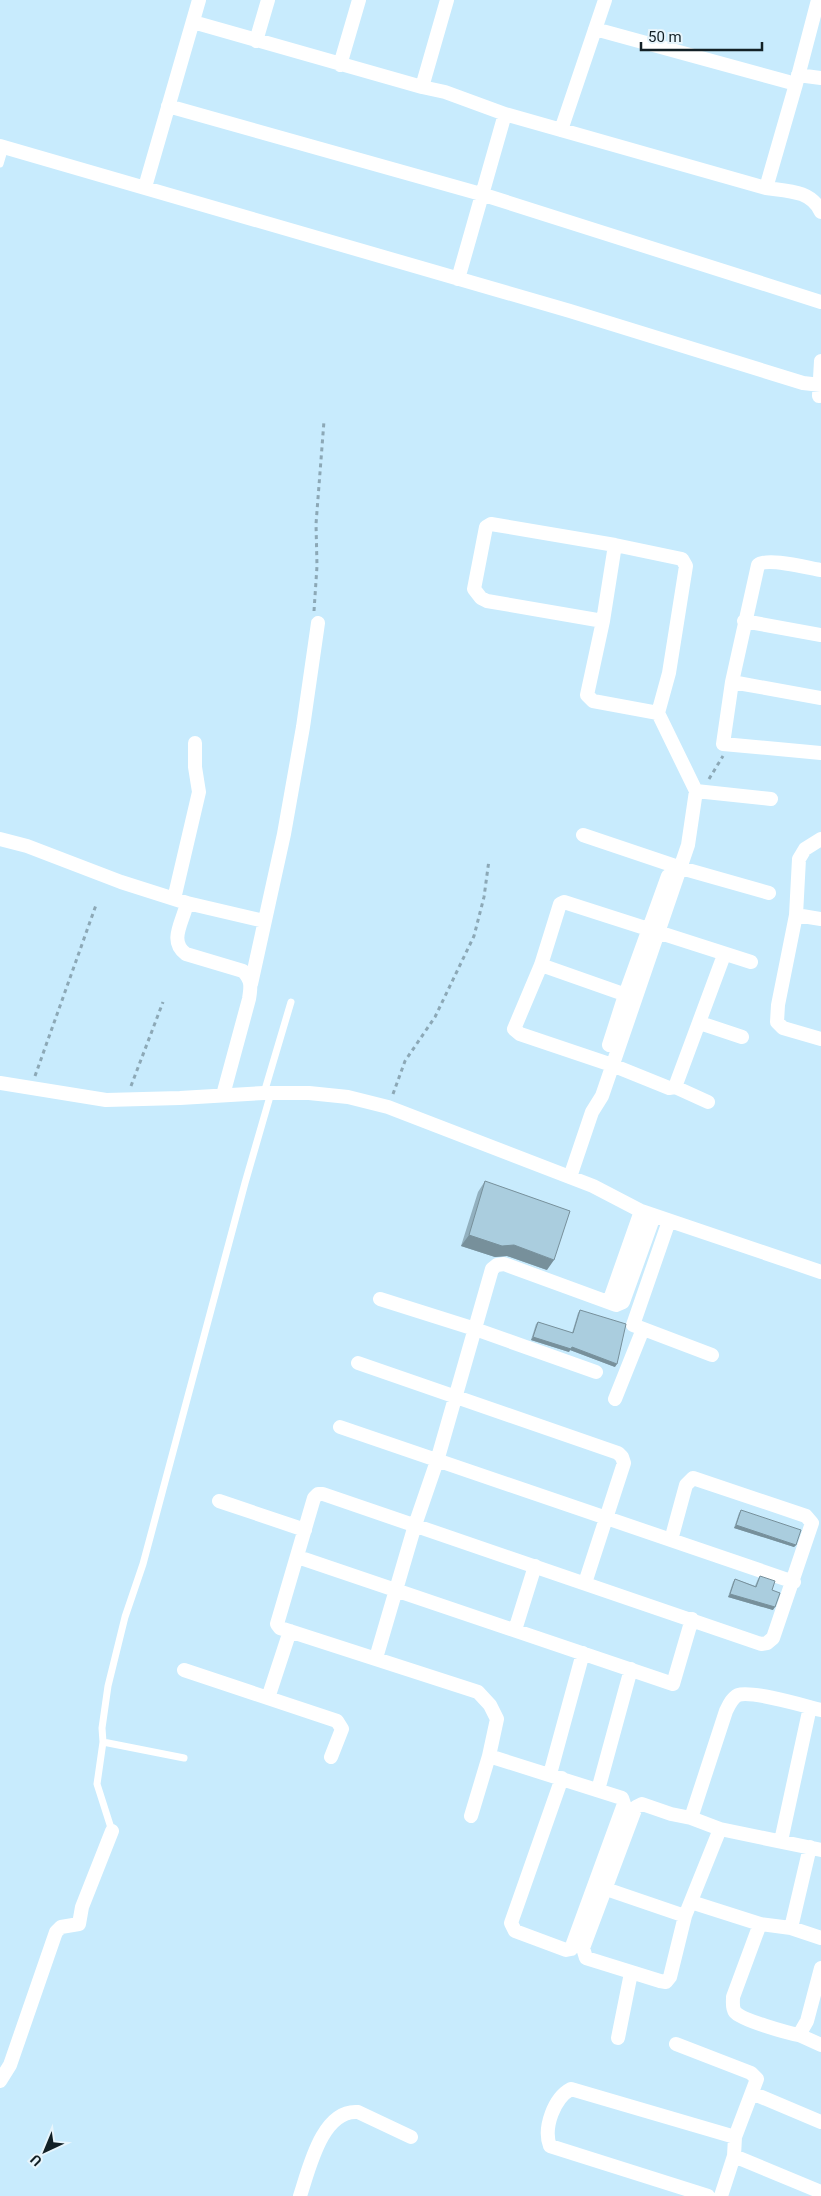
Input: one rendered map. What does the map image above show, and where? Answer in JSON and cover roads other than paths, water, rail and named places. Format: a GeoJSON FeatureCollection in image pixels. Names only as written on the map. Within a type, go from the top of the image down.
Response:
{"type":"FeatureCollection","features":[{"type":"Feature","properties":{"kind":"street"},"geometry":{"type":"LineString","coordinates":[[145,187],[199,0]]}},
{"type":"Feature","properties":{"kind":"street"},"geometry":{"type":"LineString","coordinates":[[256,41],[268,0]]}},
{"type":"Feature","properties":{"kind":"street"},"geometry":{"type":"LineString","coordinates":[[340,65],[359,0]]}},
{"type":"Feature","properties":{"kind":"street"},"geometry":{"type":"LineString","coordinates":[[422,87],[447,0]]}},
{"type":"Feature","properties":{"kind":"street"},"geometry":{"type":"LineString","coordinates":[[561,130],[605,0]]}},
{"type":"Feature","properties":{"kind":"street"},"geometry":{"type":"LineString","coordinates":[[766,188],[816,6]]}},
{"type":"Feature","properties":{"kind":"street"},"geometry":{"type":"LineString","coordinates":[[192,22],[340,65],[453,95],[505,114],[766,188],[803,193],[816,202],[821,212]]}},
{"type":"Feature","properties":{"kind":"street"},"geometry":{"type":"LineString","coordinates":[[595,29],[797,80],[821,78]]}},
{"type":"Feature","properties":{"kind":"street"},"geometry":{"type":"LineString","coordinates":[[168,106],[481,194],[821,302]]}},
{"type":"Feature","properties":{"kind":"street"},"geometry":{"type":"LineString","coordinates":[[458,280],[505,114]]}},
{"type":"Feature","properties":{"kind":"street"},"geometry":{"type":"LineString","coordinates":[[3,147],[570,311],[803,383],[820,390],[821,361]]}},
{"type":"Feature","properties":{"kind":"street"},"geometry":{"type":"LineString","coordinates":[[570,1177],[592,1112],[591,1104],[608,1064],[677,866],[698,792],[658,713],[668,673],[686,563],[682,559],[615,545],[490,524],[486,529],[474,589],[481,598],[487,601],[603,621]]}},
{"type":"Feature","properties":{"kind":"street"},"geometry":{"type":"LineString","coordinates":[[615,545],[603,621],[587,695],[589,699],[658,713]]}},
{"type":"Feature","properties":{"kind":"street"},"geometry":{"type":"LineString","coordinates":[[821,570],[761,562],[758,564],[732,682],[723,744],[821,753]]}},
{"type":"Feature","properties":{"kind":"street"},"geometry":{"type":"LineString","coordinates":[[744,621],[821,635]]}},
{"type":"Feature","properties":{"kind":"street"},"geometry":{"type":"LineString","coordinates":[[223,1095],[249,999],[286,824],[303,727],[318,623]]}},
{"type":"Feature","properties":{"kind":"street"},"geometry":{"type":"LineString","coordinates":[[732,682],[821,698]]}},
{"type":"Feature","properties":{"kind":"street"},"geometry":{"type":"LineString","coordinates":[[195,744],[195,767],[199,792],[180,901],[185,915],[178,932],[177,942],[180,949],[186,954],[243,971],[249,977],[251,984]]}},
{"type":"Feature","properties":{"kind":"street"},"geometry":{"type":"LineString","coordinates":[[698,792],[771,799]]}},
{"type":"Feature","properties":{"kind":"street"},"geometry":{"type":"LineString","coordinates":[[583,835],[769,894]]}},
{"type":"Feature","properties":{"kind":"street"},"geometry":{"type":"LineString","coordinates":[[0,839],[27,846],[121,882],[180,901],[264,921]]}},
{"type":"Feature","properties":{"kind":"street"},"geometry":{"type":"LineString","coordinates":[[821,839],[804,849],[799,859],[796,916],[776,1019],[783,1028],[821,1039]]}},
{"type":"Feature","properties":{"kind":"street"},"geometry":{"type":"LineString","coordinates":[[708,1102],[675,1087],[669,1088],[608,1064],[516,1033],[514,1029],[515,1022],[540,965],[562,902],[751,962]]}},
{"type":"Feature","properties":{"kind":"street"},"geometry":{"type":"LineString","coordinates":[[796,916],[821,919]]}},
{"type":"Feature","properties":{"kind":"street"},"geometry":{"type":"LineString","coordinates":[[675,1087],[724,955]]}},
{"type":"Feature","properties":{"kind":"street"},"geometry":{"type":"LineString","coordinates":[[540,965],[630,997]]}},
{"type":"Feature","properties":{"kind":"street"},"geometry":{"type":"LineString","coordinates":[[700,1023],[742,1037]]}},
{"type":"Feature","properties":{"kind":"street"},"geometry":{"type":"LineString","coordinates":[[0,1083],[106,1100],[309,1093],[348,1097],[388,1106],[593,1186],[648,1213],[821,1272]]}},
{"type":"Feature","properties":{"kind":"street"},"geometry":{"type":"LineString","coordinates":[[376,1658],[415,1525],[437,1461],[492,1269],[501,1264],[609,1302],[648,1213]]}},
{"type":"Feature","properties":{"kind":"street"},"geometry":{"type":"LineString","coordinates":[[669,1220],[633,1325],[712,1355]]}},
{"type":"Feature","properties":{"kind":"street"},"geometry":{"type":"LineString","coordinates":[[380,1299],[475,1329],[596,1372]]}},
{"type":"Feature","properties":{"kind":"street"},"geometry":{"type":"LineString","coordinates":[[615,1398],[643,1329]]}},
{"type":"Feature","properties":{"kind":"street"},"geometry":{"type":"LineString","coordinates":[[358,1363],[618,1453],[622,1456],[624,1463],[584,1583]]}},
{"type":"Feature","properties":{"kind":"street"},"geometry":{"type":"LineString","coordinates":[[340,1427],[794,1582]]}},
{"type":"Feature","properties":{"kind":"street"},"geometry":{"type":"LineString","coordinates":[[471,1816],[489,1756],[497,1720],[490,1705],[478,1692],[280,1628],[278,1618],[298,1557],[314,1498],[318,1494],[415,1525],[761,1644],[767,1643],[773,1638],[794,1582],[812,1523],[810,1519],[798,1513],[693,1478],[686,1485],[671,1540]]}},
{"type":"Feature","properties":{"kind":"street"},"geometry":{"type":"LineString","coordinates":[[219,1501],[305,1530]]}},
{"type":"Feature","properties":{"kind":"street"},"geometry":{"type":"LineString","coordinates":[[298,1557],[673,1684],[692,1619]]}},
{"type":"Feature","properties":{"kind":"street"},"geometry":{"type":"LineString","coordinates":[[515,1630],[535,1566]]}},
{"type":"Feature","properties":{"kind":"street"},"geometry":{"type":"LineString","coordinates":[[268,1698],[290,1631]]}},
{"type":"Feature","properties":{"kind":"street"},"geometry":{"type":"LineString","coordinates":[[489,1756],[556,1776],[622,1798],[624,1804],[571,1949],[566,1950],[515,1931],[511,1923],[556,1776],[583,1653]]}},
{"type":"Feature","properties":{"kind":"street"},"geometry":{"type":"LineString","coordinates":[[598,1790],[630,1669]]}},
{"type":"Feature","properties":{"kind":"street"},"geometry":{"type":"LineString","coordinates":[[184,1670],[337,1721],[342,1729],[330,1757]]}},
{"type":"Feature","properties":{"kind":"street"},"geometry":{"type":"LineString","coordinates":[[691,1818],[726,1711],[733,1699],[743,1694],[816,1708],[781,1841]]}},
{"type":"Feature","properties":{"kind":"street"},"geometry":{"type":"LineString","coordinates":[[720,1829],[685,1916],[670,1977],[666,1982],[589,1961],[583,1954],[583,1948],[636,1807],[642,1804],[671,1814],[691,1818],[720,1829],[816,1848],[791,1928]]}},
{"type":"Feature","properties":{"kind":"street"},"geometry":{"type":"LineString","coordinates":[[0,2081],[10,2065],[56,1932],[61,1927],[80,1924],[82,1907],[112,1831]]}},
{"type":"Feature","properties":{"kind":"street"},"geometry":{"type":"LineString","coordinates":[[606,1889],[685,1916]]}},
{"type":"Feature","properties":{"kind":"street"},"geometry":{"type":"LineString","coordinates":[[691,1902],[760,1924],[791,1928],[821,1938]]}},
{"type":"Feature","properties":{"kind":"street"},"geometry":{"type":"LineString","coordinates":[[760,1924],[733,1997],[732,2007],[739,2015],[799,2035],[821,2045]]}},
{"type":"Feature","properties":{"kind":"street"},"geometry":{"type":"LineString","coordinates":[[799,2035],[815,2013],[821,1968]]}},
{"type":"Feature","properties":{"kind":"street"},"geometry":{"type":"LineString","coordinates":[[618,2038],[631,1973]]}},
{"type":"Feature","properties":{"kind":"street"},"geometry":{"type":"LineString","coordinates":[[676,2044],[755,2076],[757,2079],[735,2137],[734,2156],[721,2196]]}},
{"type":"Feature","properties":{"kind":"street"},"geometry":{"type":"LineString","coordinates":[[708,2196],[550,2146],[546,2136],[558,2100],[571,2089],[735,2137]]}},
{"type":"Feature","properties":{"kind":"street"},"geometry":{"type":"LineString","coordinates":[[752,2093],[821,2122]]}},
{"type":"Feature","properties":{"kind":"street"},"geometry":{"type":"LineString","coordinates":[[300,2196],[322,2136],[338,2116],[350,2111],[358,2112],[410,2137]]}},
{"type":"Feature","properties":{"kind":"street"},"geometry":{"type":"LineString","coordinates":[[734,2156],[821,2192]]}},
{"type":"Feature","properties":{"kind":"lane"},"geometry":{"type":"LineString","coordinates":[[0,164],[3,147]]}},
{"type":"Feature","properties":{"kind":"lane"},"geometry":{"type":"LineString","coordinates":[[112,1831],[97,1784],[103,1742],[102,1728],[106,1694],[116,1651],[143,1564],[245,1183],[291,1002]]}},
{"type":"Feature","properties":{"kind":"lane"},"geometry":{"type":"LineString","coordinates":[[103,1742],[184,1758]]}}]}
